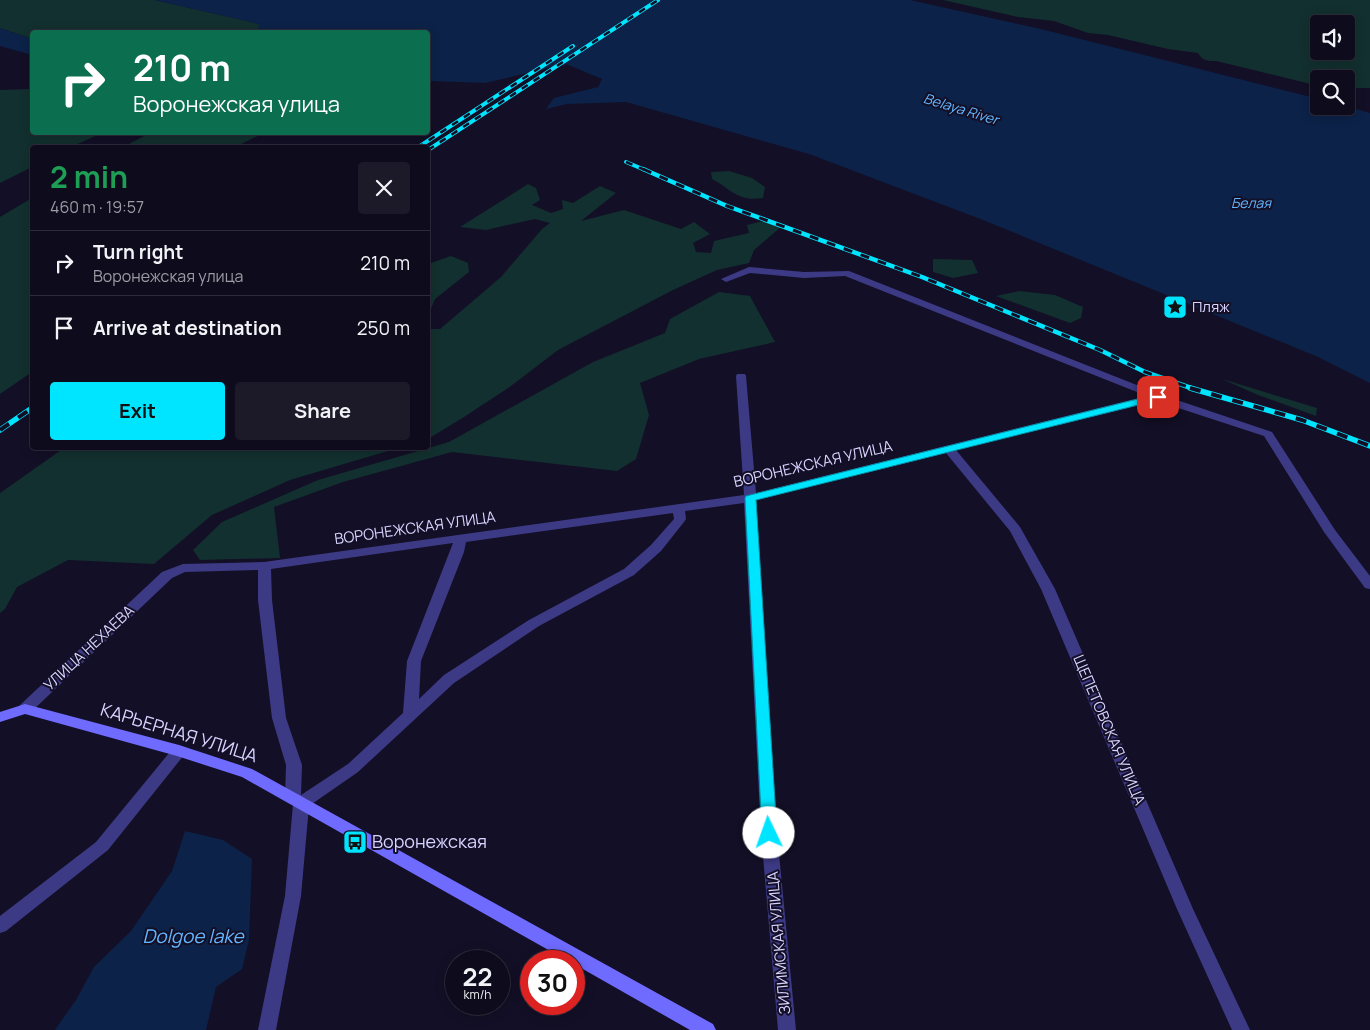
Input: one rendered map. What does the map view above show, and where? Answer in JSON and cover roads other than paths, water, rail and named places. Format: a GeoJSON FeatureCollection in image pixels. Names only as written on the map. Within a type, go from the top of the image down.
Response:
{"type":"FeatureCollection","features":[{"type":"Feature","properties":{"kind":"street"},"geometry":{"type":"LineString","coordinates":[[726,279],[749,270],[804,275],[846,273],[1158,397],[1268,434],[1330,532],[1370,585]]}},
{"type":"Feature","properties":{"kind":"street","name":"ЗИЛИМСКАЯ УЛИЦА"},"geometry":{"type":"LineString","coordinates":[[741,376],[750,498],[769,833],[787,1030]]}},
{"type":"Feature","properties":{"kind":"street","name":"ВОРОНЕЖСКАЯ УЛИЦА"},"geometry":{"type":"LineString","coordinates":[[174,572],[183,568],[264,566],[750,498],[1158,397]]}},
{"type":"Feature","properties":{"kind":"street","name":"ЩЕПЕТОВСКАЯ УЛИЦА"},"geometry":{"type":"LineString","coordinates":[[948,448],[1016,530],[1048,589],[1185,909],[1241,1030]]}},
{"type":"Feature","properties":{"kind":"street"},"geometry":{"type":"LineString","coordinates":[[297,800],[353,768],[449,679],[526,628],[630,572],[656,548],[680,519],[678,508]]}},
{"type":"Feature","properties":{"kind":"street"},"geometry":{"type":"LineString","coordinates":[[410,716],[414,661],[458,552],[461,537]]}},
{"type":"Feature","properties":{"kind":"street"},"geometry":{"type":"LineString","coordinates":[[264,566],[265,600],[279,718],[294,765],[297,800],[293,896],[267,1030]]}},
{"type":"Feature","properties":{"kind":"street","name":"УЛИЦА НЕХАЕВА"},"geometry":{"type":"LineString","coordinates":[[0,716],[25,709],[167,575],[174,572]]}},
{"type":"Feature","properties":{"kind":"street","name":"КАРЬЕРНАЯ УЛИЦА"},"geometry":{"type":"LineString","coordinates":[[25,709],[178,751],[247,773],[707,1030]]}},
{"type":"Feature","properties":{"kind":"street"},"geometry":{"type":"LineString","coordinates":[[0,926],[102,846],[178,751]]}},
{"type":"Feature","properties":{"kind":"water","name":"Белая"},"geometry":{"type":"Polygon","coordinates":[[[155,0],[910,0],[1045,30],[1310,97],[1310,115],[1355,115],[1355,109],[1370,113],[1370,383],[1318,357],[983,220],[809,154],[626,102],[567,104],[546,109],[554,98],[598,87],[602,79],[566,64],[485,83],[430,81],[430,30],[258,30],[259,24],[155,0]]]}},
{"type":"Feature","properties":{"kind":"water"},"geometry":{"type":"Polygon","coordinates":[[[0,28],[30,38],[30,54],[0,46],[0,28]]]}},
{"type":"Feature","properties":{"kind":"water","name":"Dolgoe lake"},"geometry":{"type":"Polygon","coordinates":[[[185,831],[223,840],[252,859],[249,940],[242,969],[216,987],[206,1030],[55,1030],[76,1000],[94,967],[131,931],[172,871],[185,831]]]}},
{"type":"Feature","properties":{"kind":"railway"},"geometry":{"type":"LineString","coordinates":[[430,149],[658,0]]}},
{"type":"Feature","properties":{"kind":"railway"},"geometry":{"type":"LineString","coordinates":[[422,145],[573,46]]}},
{"type":"Feature","properties":{"kind":"railway"},"geometry":{"type":"LineString","coordinates":[[626,162],[645,170]]}},
{"type":"Feature","properties":{"kind":"railway"},"geometry":{"type":"LineString","coordinates":[[643,169],[727,206],[922,277],[1100,350],[1145,372],[1194,389]]}},
{"type":"Feature","properties":{"kind":"railway"},"geometry":{"type":"LineString","coordinates":[[1190,388],[1302,420],[1370,446]]}},
{"type":"Feature","properties":{"kind":"railway"},"geometry":{"type":"LineString","coordinates":[[0,430],[30,409]]}},
{"type":"Feature","properties":{"kind":"place","name":"Пляж"},"geometry":{"type":"Point","coordinates":[1175,307]}},
{"type":"Feature","properties":{"kind":"place","name":"Воронежская"},"geometry":{"type":"Point","coordinates":[355,842]}},
{"type":"Feature","properties":{"kind":"water label","name":"Belaya River"},"geometry":{"type":"Point","coordinates":[961,109]}}]}
